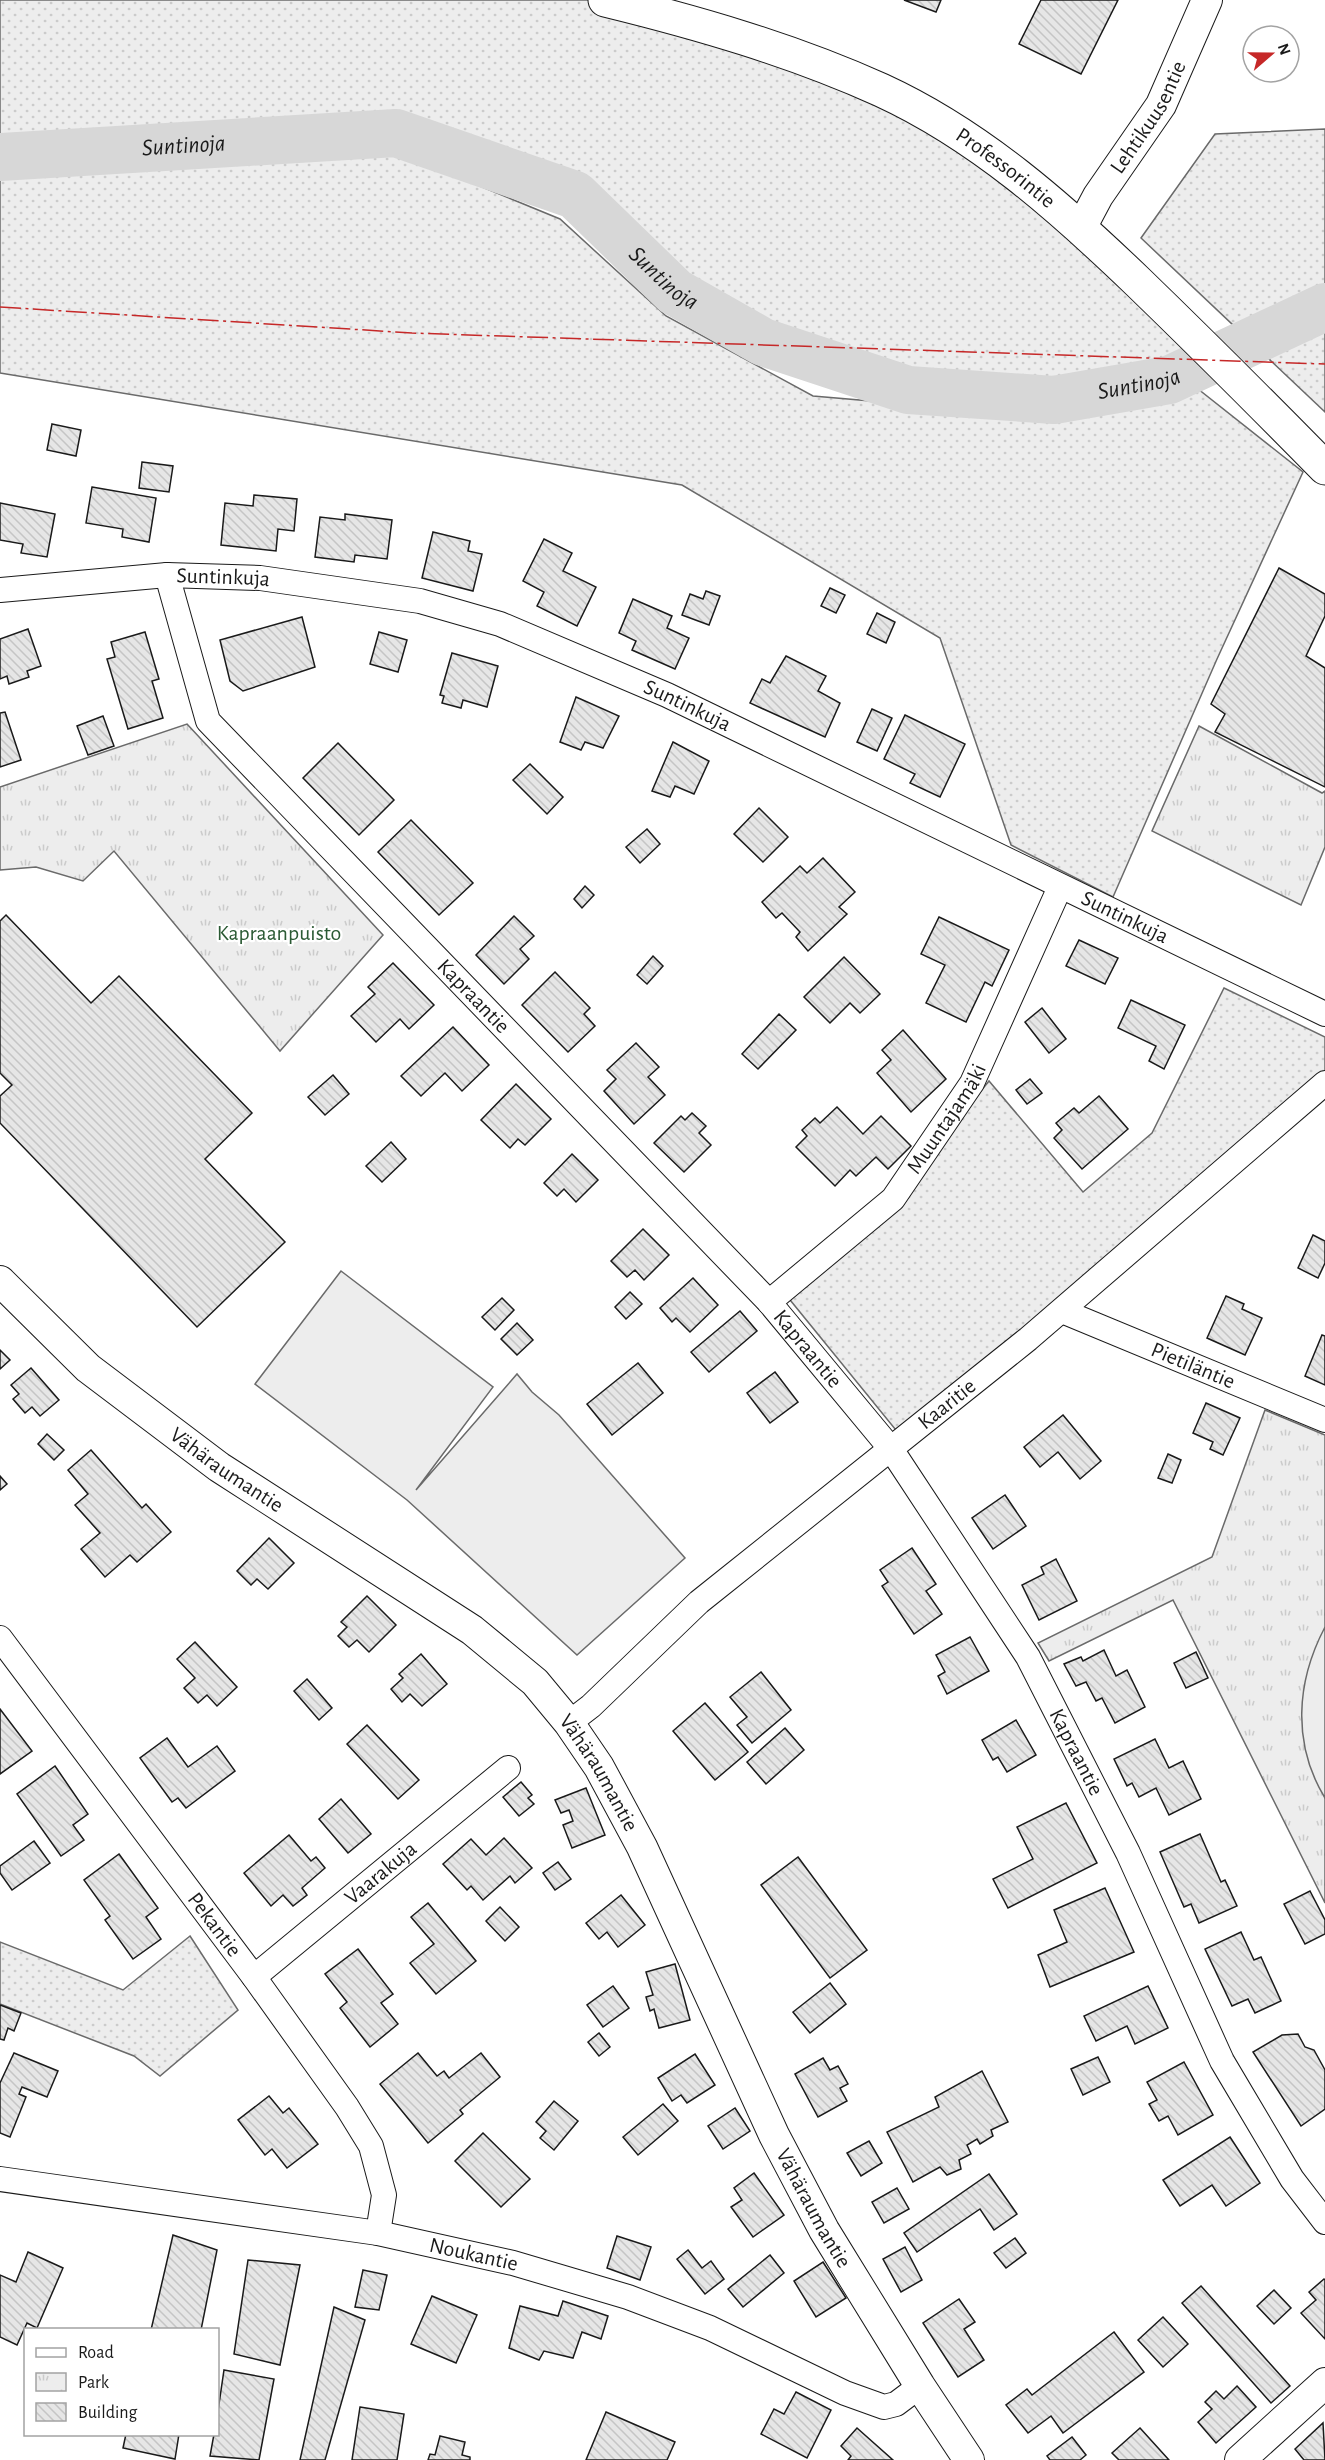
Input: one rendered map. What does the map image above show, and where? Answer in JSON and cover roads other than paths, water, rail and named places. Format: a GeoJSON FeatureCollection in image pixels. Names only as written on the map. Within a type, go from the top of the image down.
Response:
{"type":"FeatureCollection","features":[{"type":"Feature","properties":{"kind":"main road","name":"Professorintie"},"geometry":{"type":"LineString","coordinates":[[605,0],[679,18],[796,55],[882,91],[966,139],[1030,185],[1082,228],[1325,468]]}},
{"type":"Feature","properties":{"kind":"street","name":"Lehtikuusentie"},"geometry":{"type":"LineString","coordinates":[[1082,228],[1098,196],[1161,105],[1207,0]]}},
{"type":"Feature","properties":{"kind":"street","name":"Suntinkuja"},"geometry":{"type":"LineString","coordinates":[[0,590],[167,575],[260,578],[420,600],[500,624],[667,695],[1325,1014]]}},
{"type":"Feature","properties":{"kind":"street","name":"Kapraantie"},"geometry":{"type":"LineString","coordinates":[[167,575],[208,721],[769,1302],[891,1449],[1028,1658],[1128,1853],[1222,2061],[1292,2179],[1325,2222]]}},
{"type":"Feature","properties":{"kind":"street","name":"Muuntajamäki"},"geometry":{"type":"LineString","coordinates":[[769,1302],[892,1199],[972,1083],[1060,887]]}},
{"type":"Feature","properties":{"kind":"street","name":"Kaaritie"},"geometry":{"type":"LineString","coordinates":[[569,1723],[591,1706],[699,1602],[1062,1311],[1325,1083]]}},
{"type":"Feature","properties":{"kind":"street","name":"Vähäraumantie"},"geometry":{"type":"LineString","coordinates":[[0,1281],[88,1368],[219,1467],[472,1630],[535,1682],[569,1723],[599,1767],[642,1847],[779,2145],[825,2230],[920,2386],[969,2460]]}},
{"type":"Feature","properties":{"kind":"street","name":"Pietiläntie"},"geometry":{"type":"LineString","coordinates":[[1062,1311],[1325,1420]]}},
{"type":"Feature","properties":{"kind":"street","name":"Pekantie"},"geometry":{"type":"LineString","coordinates":[[0,1638],[254,1977],[347,2107],[371,2146],[384,2195],[378,2233]]}},
{"type":"Feature","properties":{"kind":"street","name":"Vaarakuja"},"geometry":{"type":"LineString","coordinates":[[254,1977],[508,1768]]}},
{"type":"Feature","properties":{"kind":"street","name":"Noukantie"},"geometry":{"type":"LineString","coordinates":[[0,2179],[378,2233],[513,2263],[628,2297],[710,2328],[845,2393],[884,2407],[897,2404],[920,2386]]}},
{"type":"Feature","properties":{"kind":"street"},"geometry":{"type":"LineString","coordinates":[[1240,2460],[1325,2383]]}},
{"type":"Feature","properties":{"kind":"waterway","name":"Suntinoja"},"geometry":{"type":"LineString","coordinates":[[0,157],[396,133],[575,195],[675,292],[763,342],[908,390],[1054,400],[1169,380],[1325,307]]}},
{"type":"Feature","properties":{"kind":"park label","name":"Kapraanpuisto"},"geometry":{"type":"Point","coordinates":[279,933]}}]}
